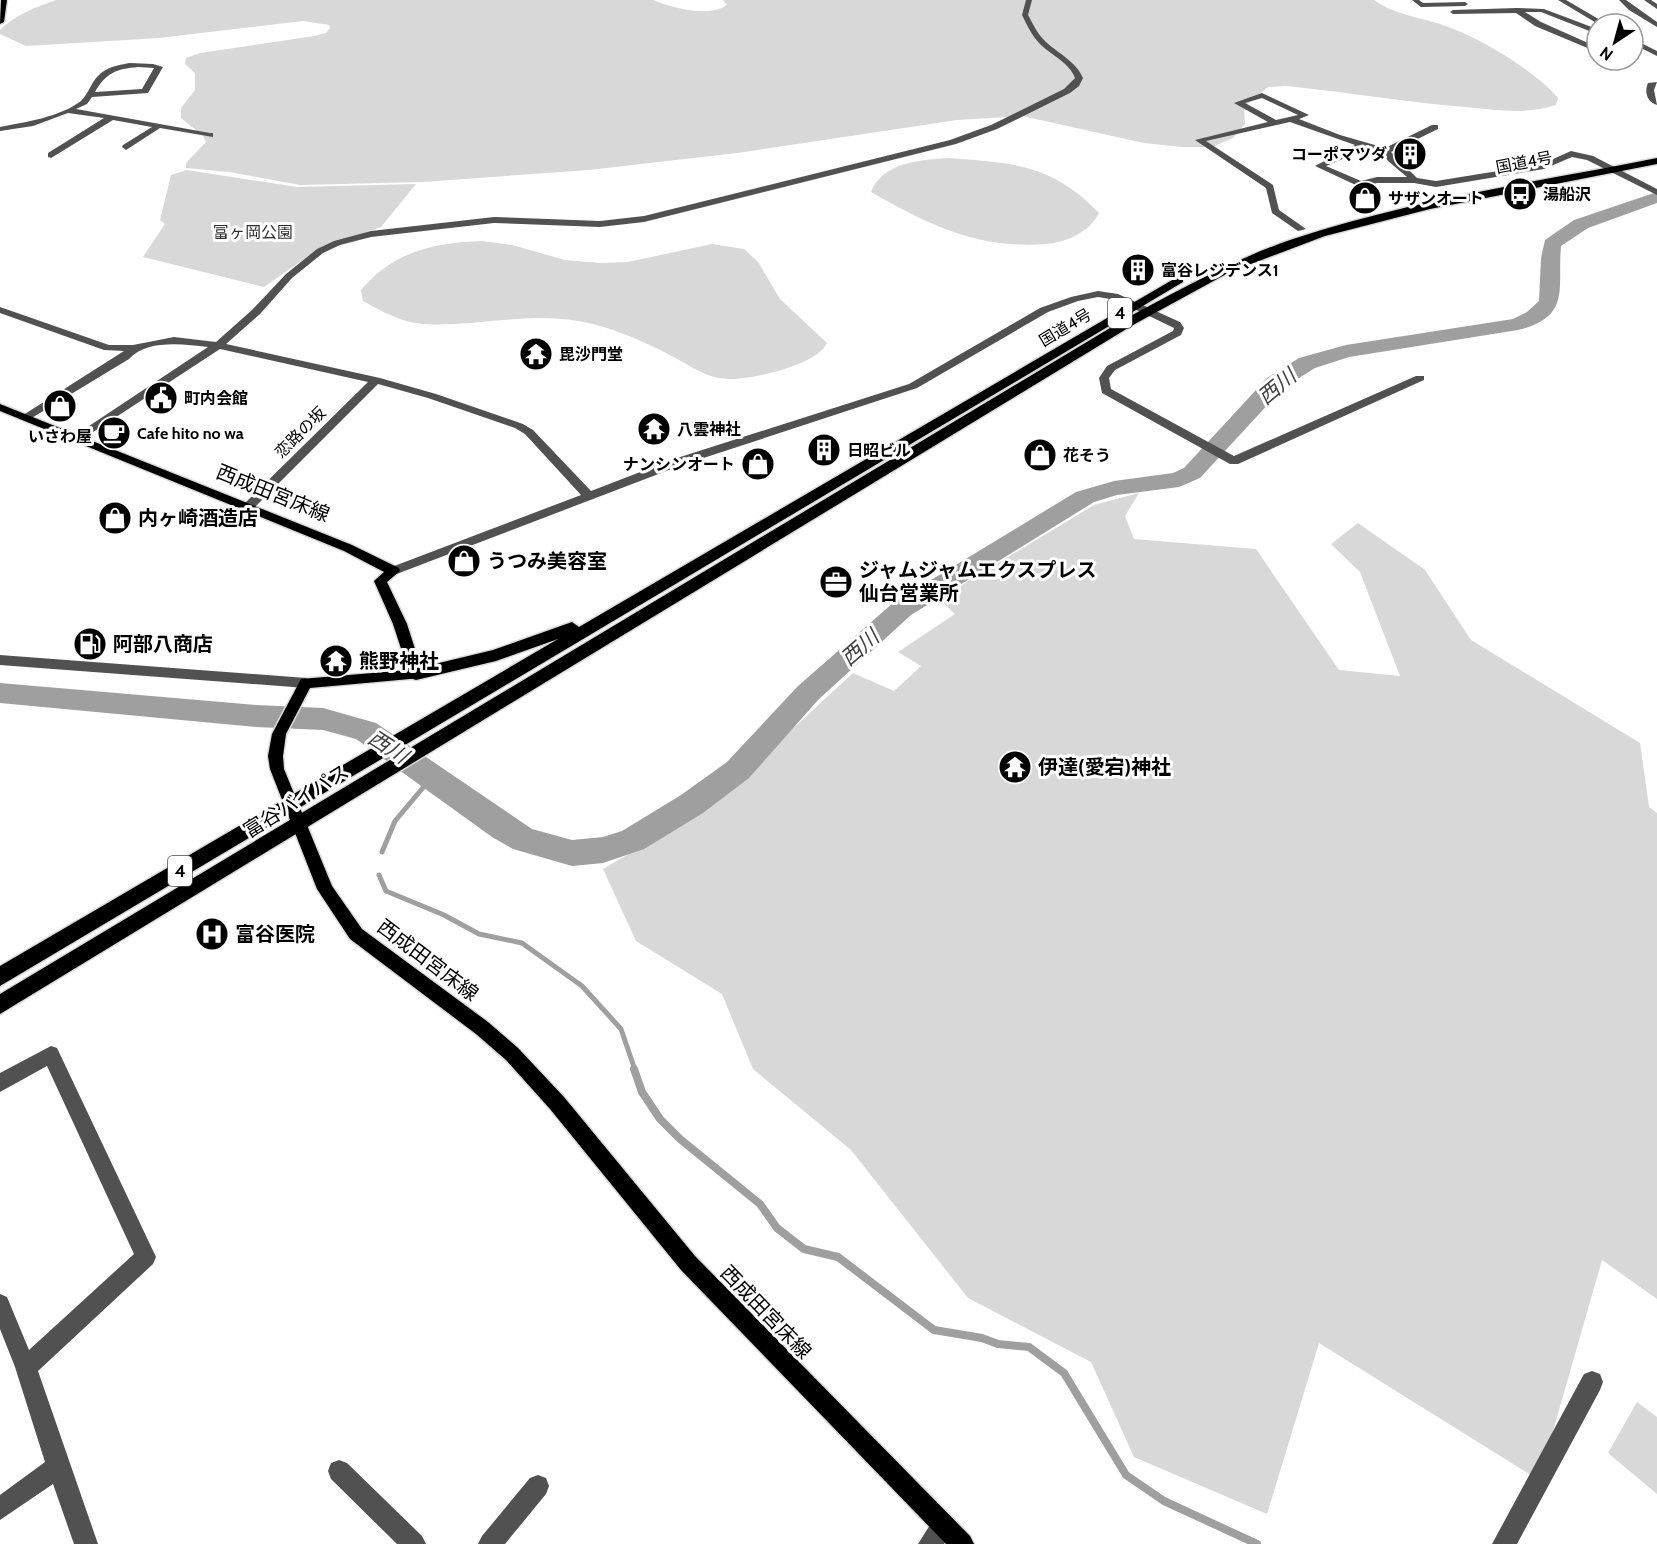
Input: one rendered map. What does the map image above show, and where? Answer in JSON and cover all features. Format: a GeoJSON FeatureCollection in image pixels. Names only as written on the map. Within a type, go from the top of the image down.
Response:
{"type":"FeatureCollection","features":[{"type":"Feature","properties":{"kind":"highway","name":"国道4号"},"geometry":{"type":"LineString","coordinates":[[646,616],[1149,311],[1226,270],[1312,237],[1429,206],[1606,166],[1657,152]]}},
{"type":"Feature","properties":{"kind":"highway","name":"国道4号"},"geometry":{"type":"LineString","coordinates":[[634,603],[1135,305],[1210,265],[1301,229],[1344,216],[1451,193],[1606,166],[1657,161]]}},
{"type":"Feature","properties":{"kind":"highway"},"geometry":{"type":"LineString","coordinates":[[416,674],[535,643],[634,603]]}},
{"type":"Feature","properties":{"kind":"highway","name":"富谷バイパス"},"geometry":{"type":"LineString","coordinates":[[0,977],[634,603]]}},
{"type":"Feature","properties":{"kind":"highway","name":"富谷バイパス"},"geometry":{"type":"LineString","coordinates":[[0,1005],[646,616]]}},
{"type":"Feature","properties":{"kind":"main road"},"geometry":{"type":"LineString","coordinates":[[0,22],[4,0]]}},
{"type":"Feature","properties":{"kind":"main road","name":"西成田宮床線"},"geometry":{"type":"LineString","coordinates":[[0,407],[348,548],[394,571]]}},
{"type":"Feature","properties":{"kind":"main road"},"geometry":{"type":"LineString","coordinates":[[303,689],[416,674],[400,624],[380,581],[394,571]]}},
{"type":"Feature","properties":{"kind":"main road","name":"西成田宮床線"},"geometry":{"type":"LineString","coordinates":[[303,689],[276,737],[274,753],[277,768],[325,888],[356,934],[482,1028],[512,1054],[557,1103],[688,1263],[962,1544]]}},
{"type":"Feature","properties":{"kind":"street"},"geometry":{"type":"LineString","coordinates":[[77,438],[218,345],[256,312],[273,291],[320,251],[354,237],[494,220],[600,224],[644,219],[920,150],[994,127],[1067,91],[1076,84],[1079,78],[1076,70],[1034,32],[1025,15],[1029,0]]}},
{"type":"Feature","properties":{"kind":"street"},"geometry":{"type":"LineString","coordinates":[[1415,0],[1421,4],[1527,3]]}},
{"type":"Feature","properties":{"kind":"street"},"geometry":{"type":"LineString","coordinates":[[1561,0],[1585,14]]}},
{"type":"Feature","properties":{"kind":"street"},"geometry":{"type":"LineString","coordinates":[[1622,0],[1631,9],[1657,25]]}},
{"type":"Feature","properties":{"kind":"street"},"geometry":{"type":"LineString","coordinates":[[1647,0],[1657,7]]}},
{"type":"Feature","properties":{"kind":"street"},"geometry":{"type":"LineString","coordinates":[[1517,10],[1538,24],[1585,45]]}},
{"type":"Feature","properties":{"kind":"street"},"geometry":{"type":"LineString","coordinates":[[1453,12],[1542,10],[1585,27]]}},
{"type":"Feature","properties":{"kind":"street"},"geometry":{"type":"LineString","coordinates":[[0,129],[30,124],[84,102],[89,94],[104,72],[113,68],[149,64],[159,67],[145,92],[89,94]]}},
{"type":"Feature","properties":{"kind":"street"},"geometry":{"type":"LineString","coordinates":[[1657,84],[1651,85],[1649,92],[1657,103]]}},
{"type":"Feature","properties":{"kind":"street"},"geometry":{"type":"LineString","coordinates":[[1275,123],[1238,103],[1262,95],[1305,115],[1275,123],[1199,140],[1270,187],[1275,211],[1301,229]]}},
{"type":"Feature","properties":{"kind":"street"},"geometry":{"type":"LineString","coordinates":[[66,111],[210,135]]}},
{"type":"Feature","properties":{"kind":"street"},"geometry":{"type":"LineString","coordinates":[[51,155],[111,118]]}},
{"type":"Feature","properties":{"kind":"street"},"geometry":{"type":"LineString","coordinates":[[1291,119],[1386,151],[1435,127]]}},
{"type":"Feature","properties":{"kind":"street"},"geometry":{"type":"LineString","coordinates":[[126,147],[157,127]]}},
{"type":"Feature","properties":{"kind":"street"},"geometry":{"type":"LineString","coordinates":[[1361,144],[1349,153],[1319,166],[1360,184],[1377,180],[1414,180],[1436,184],[1544,166],[1571,154],[1606,166],[1654,191]]}},
{"type":"Feature","properties":{"kind":"street"},"geometry":{"type":"LineString","coordinates":[[1386,151],[1388,158],[1408,172],[1414,180]]}},
{"type":"Feature","properties":{"kind":"street"},"geometry":{"type":"LineString","coordinates":[[1436,184],[1451,193]]}},
{"type":"Feature","properties":{"kind":"street"},"geometry":{"type":"LineString","coordinates":[[394,571],[588,495],[735,442],[913,386],[1044,310],[1075,299],[1104,294],[1118,297],[1176,324],[1179,328],[1177,333],[1111,368],[1105,374],[1103,382],[1106,391],[1234,461],[1420,378]]}},
{"type":"Feature","properties":{"kind":"street"},"geometry":{"type":"LineString","coordinates":[[0,310],[108,348],[133,348],[174,340],[218,345],[376,380],[432,396],[519,426],[528,432],[588,495]]}},
{"type":"Feature","properties":{"kind":"street"},"geometry":{"type":"LineString","coordinates":[[26,417],[125,357],[133,348]]}},
{"type":"Feature","properties":{"kind":"street","name":"恋路の坂"},"geometry":{"type":"LineString","coordinates":[[248,507],[376,380]]}},
{"type":"Feature","properties":{"kind":"street"},"geometry":{"type":"LineString","coordinates":[[0,660],[303,689]]}},
{"type":"Feature","properties":{"kind":"street"},"geometry":{"type":"LineString","coordinates":[[0,1083],[51,1054],[146,1257],[26,1367]]}},
{"type":"Feature","properties":{"kind":"street"},"geometry":{"type":"LineString","coordinates":[[0,1304],[26,1367],[86,1544]]}},
{"type":"Feature","properties":{"kind":"street"},"geometry":{"type":"LineString","coordinates":[[1504,1544],[1592,1382]]}},
{"type":"Feature","properties":{"kind":"street"},"geometry":{"type":"LineString","coordinates":[[0,1509],[58,1467]]}},
{"type":"Feature","properties":{"kind":"street"},"geometry":{"type":"LineString","coordinates":[[339,1471],[414,1544]]}},
{"type":"Feature","properties":{"kind":"street"},"geometry":{"type":"LineString","coordinates":[[490,1544],[538,1486]]}},
{"type":"Feature","properties":{"kind":"street"},"geometry":{"type":"LineString","coordinates":[[930,1544],[943,1525]]}},
{"type":"Feature","properties":{"kind":"green space"},"geometry":{"type":"Polygon","coordinates":[[[56,0],[653,0],[680,9],[710,11],[727,5],[723,0],[1374,0],[1397,12],[1455,29],[1487,45],[1534,76],[1558,98],[1556,105],[1533,110],[1511,111],[1286,86],[1268,87],[1244,107],[1245,124],[1233,138],[1212,147],[1144,143],[1022,116],[957,120],[737,153],[589,170],[422,182],[300,185],[229,172],[186,168],[186,163],[206,142],[203,136],[181,118],[181,108],[195,90],[195,73],[185,64],[186,58],[200,53],[314,36],[326,33],[330,28],[329,25],[303,21],[159,38],[26,46],[0,34],[0,30],[19,16],[56,0]]]}},
{"type":"Feature","properties":{"kind":"green space"},"geometry":{"type":"Polygon","coordinates":[[[949,158],[1012,165],[1048,175],[1065,184],[1099,213],[1083,231],[1061,241],[1021,245],[998,243],[954,232],[934,224],[871,192],[884,174],[904,164],[949,158]]]}},
{"type":"Feature","properties":{"kind":"green space","name":"富ヶ岡公園"},"geometry":{"type":"Polygon","coordinates":[[[187,170],[297,187],[416,184],[381,227],[317,250],[264,287],[143,257],[165,224],[160,220],[171,175],[187,170]]]}},
{"type":"Feature","properties":{"kind":"green space"},"geometry":{"type":"Polygon","coordinates":[[[482,241],[512,245],[565,260],[600,263],[628,262],[712,244],[744,249],[758,262],[780,299],[827,343],[811,358],[784,369],[754,376],[723,379],[698,371],[636,339],[590,323],[539,318],[461,324],[422,324],[399,318],[363,301],[361,290],[387,266],[401,258],[431,247],[482,241]]]}},
{"type":"Feature","properties":{"kind":"green space"},"geometry":{"type":"Polygon","coordinates":[[[1139,493],[1125,516],[1134,539],[1256,549],[1339,670],[1400,676],[1360,572],[1331,544],[1358,523],[1425,570],[1471,640],[1640,743],[1649,807],[1657,813],[1657,1299],[1602,1260],[1539,1480],[1319,1343],[1267,1514],[1134,1457],[1091,1362],[968,1298],[851,1150],[753,1069],[722,994],[636,941],[603,869],[706,809],[853,673],[894,691],[921,666],[898,652],[955,614],[939,599],[1094,505],[1139,493]]]}},
{"type":"Feature","properties":{"kind":"green space"},"geometry":{"type":"Polygon","coordinates":[[[1637,1402],[1657,1417],[1657,1494],[1608,1453],[1637,1402]]]}},
{"type":"Feature","properties":{"kind":"waterway","name":"西川"},"geometry":{"type":"LineString","coordinates":[[0,693],[256,716],[323,719],[366,731],[503,828],[524,840],[572,853],[603,850],[633,840],[692,804],[738,770],[808,693],[902,609],[1085,497],[1114,488],[1179,480],[1192,473],[1275,383],[1307,363],[1346,351],[1518,324],[1534,317],[1544,309],[1549,301],[1552,244],[1581,224],[1657,197]]}},
{"type":"Feature","properties":{"kind":"waterway"},"geometry":{"type":"LineString","coordinates":[[382,852],[395,821],[432,777]]}},
{"type":"Feature","properties":{"kind":"waterway"},"geometry":{"type":"LineString","coordinates":[[379,875],[386,891],[444,915],[479,934],[522,943],[582,986],[621,1029],[635,1070]]}},
{"type":"Feature","properties":{"kind":"waterway"},"geometry":{"type":"LineString","coordinates":[[634,1069],[642,1092],[660,1119],[680,1139],[760,1204],[777,1228],[804,1249],[838,1257],[934,1330],[982,1338],[998,1344],[1029,1347],[1064,1373],[1126,1475],[1164,1501],[1257,1544]]}},
{"type":"Feature","properties":{"kind":"place","name":"コーポマツダ"},"geometry":{"type":"Point","coordinates":[1410,154]}},
{"type":"Feature","properties":{"kind":"place","name":"湯船沢"},"geometry":{"type":"Point","coordinates":[1520,194]}},
{"type":"Feature","properties":{"kind":"place","name":"サザンオート"},"geometry":{"type":"Point","coordinates":[1365,198]}},
{"type":"Feature","properties":{"kind":"place","name":"富谷レジデンス1"},"geometry":{"type":"Point","coordinates":[1138,270]}},
{"type":"Feature","properties":{"kind":"place","name":"毘沙門堂"},"geometry":{"type":"Point","coordinates":[536,354]}},
{"type":"Feature","properties":{"kind":"place","name":"町内会館"},"geometry":{"type":"Point","coordinates":[161,398]}},
{"type":"Feature","properties":{"kind":"place","name":"いさわ屋"},"geometry":{"type":"Point","coordinates":[60,406]}},
{"type":"Feature","properties":{"kind":"place","name":"八雲神社"},"geometry":{"type":"Point","coordinates":[654,429]}},
{"type":"Feature","properties":{"kind":"place","name":"Cafe hito no wa"},"geometry":{"type":"Point","coordinates":[114,433]}},
{"type":"Feature","properties":{"kind":"place","name":"日昭ビル"},"geometry":{"type":"Point","coordinates":[824,450]}},
{"type":"Feature","properties":{"kind":"place","name":"花そう"},"geometry":{"type":"Point","coordinates":[1040,455]}},
{"type":"Feature","properties":{"kind":"place","name":"ナンシンオート"},"geometry":{"type":"Point","coordinates":[758,464]}},
{"type":"Feature","properties":{"kind":"place","name":"内ヶ崎酒造店"},"geometry":{"type":"Point","coordinates":[115,518]}},
{"type":"Feature","properties":{"kind":"place","name":"うつみ美容室"},"geometry":{"type":"Point","coordinates":[464,561]}},
{"type":"Feature","properties":{"kind":"place","name":"ジャムジャムエクスプレス 仙台営業所"},"geometry":{"type":"Point","coordinates":[836,582]}},
{"type":"Feature","properties":{"kind":"place","name":"阿部八商店"},"geometry":{"type":"Point","coordinates":[90,644]}},
{"type":"Feature","properties":{"kind":"place","name":"熊野神社"},"geometry":{"type":"Point","coordinates":[336,661]}},
{"type":"Feature","properties":{"kind":"place","name":"伊達(愛宕)神社"},"geometry":{"type":"Point","coordinates":[1015,767]}},
{"type":"Feature","properties":{"kind":"place","name":"富谷医院"},"geometry":{"type":"Point","coordinates":[212,934]}}]}
